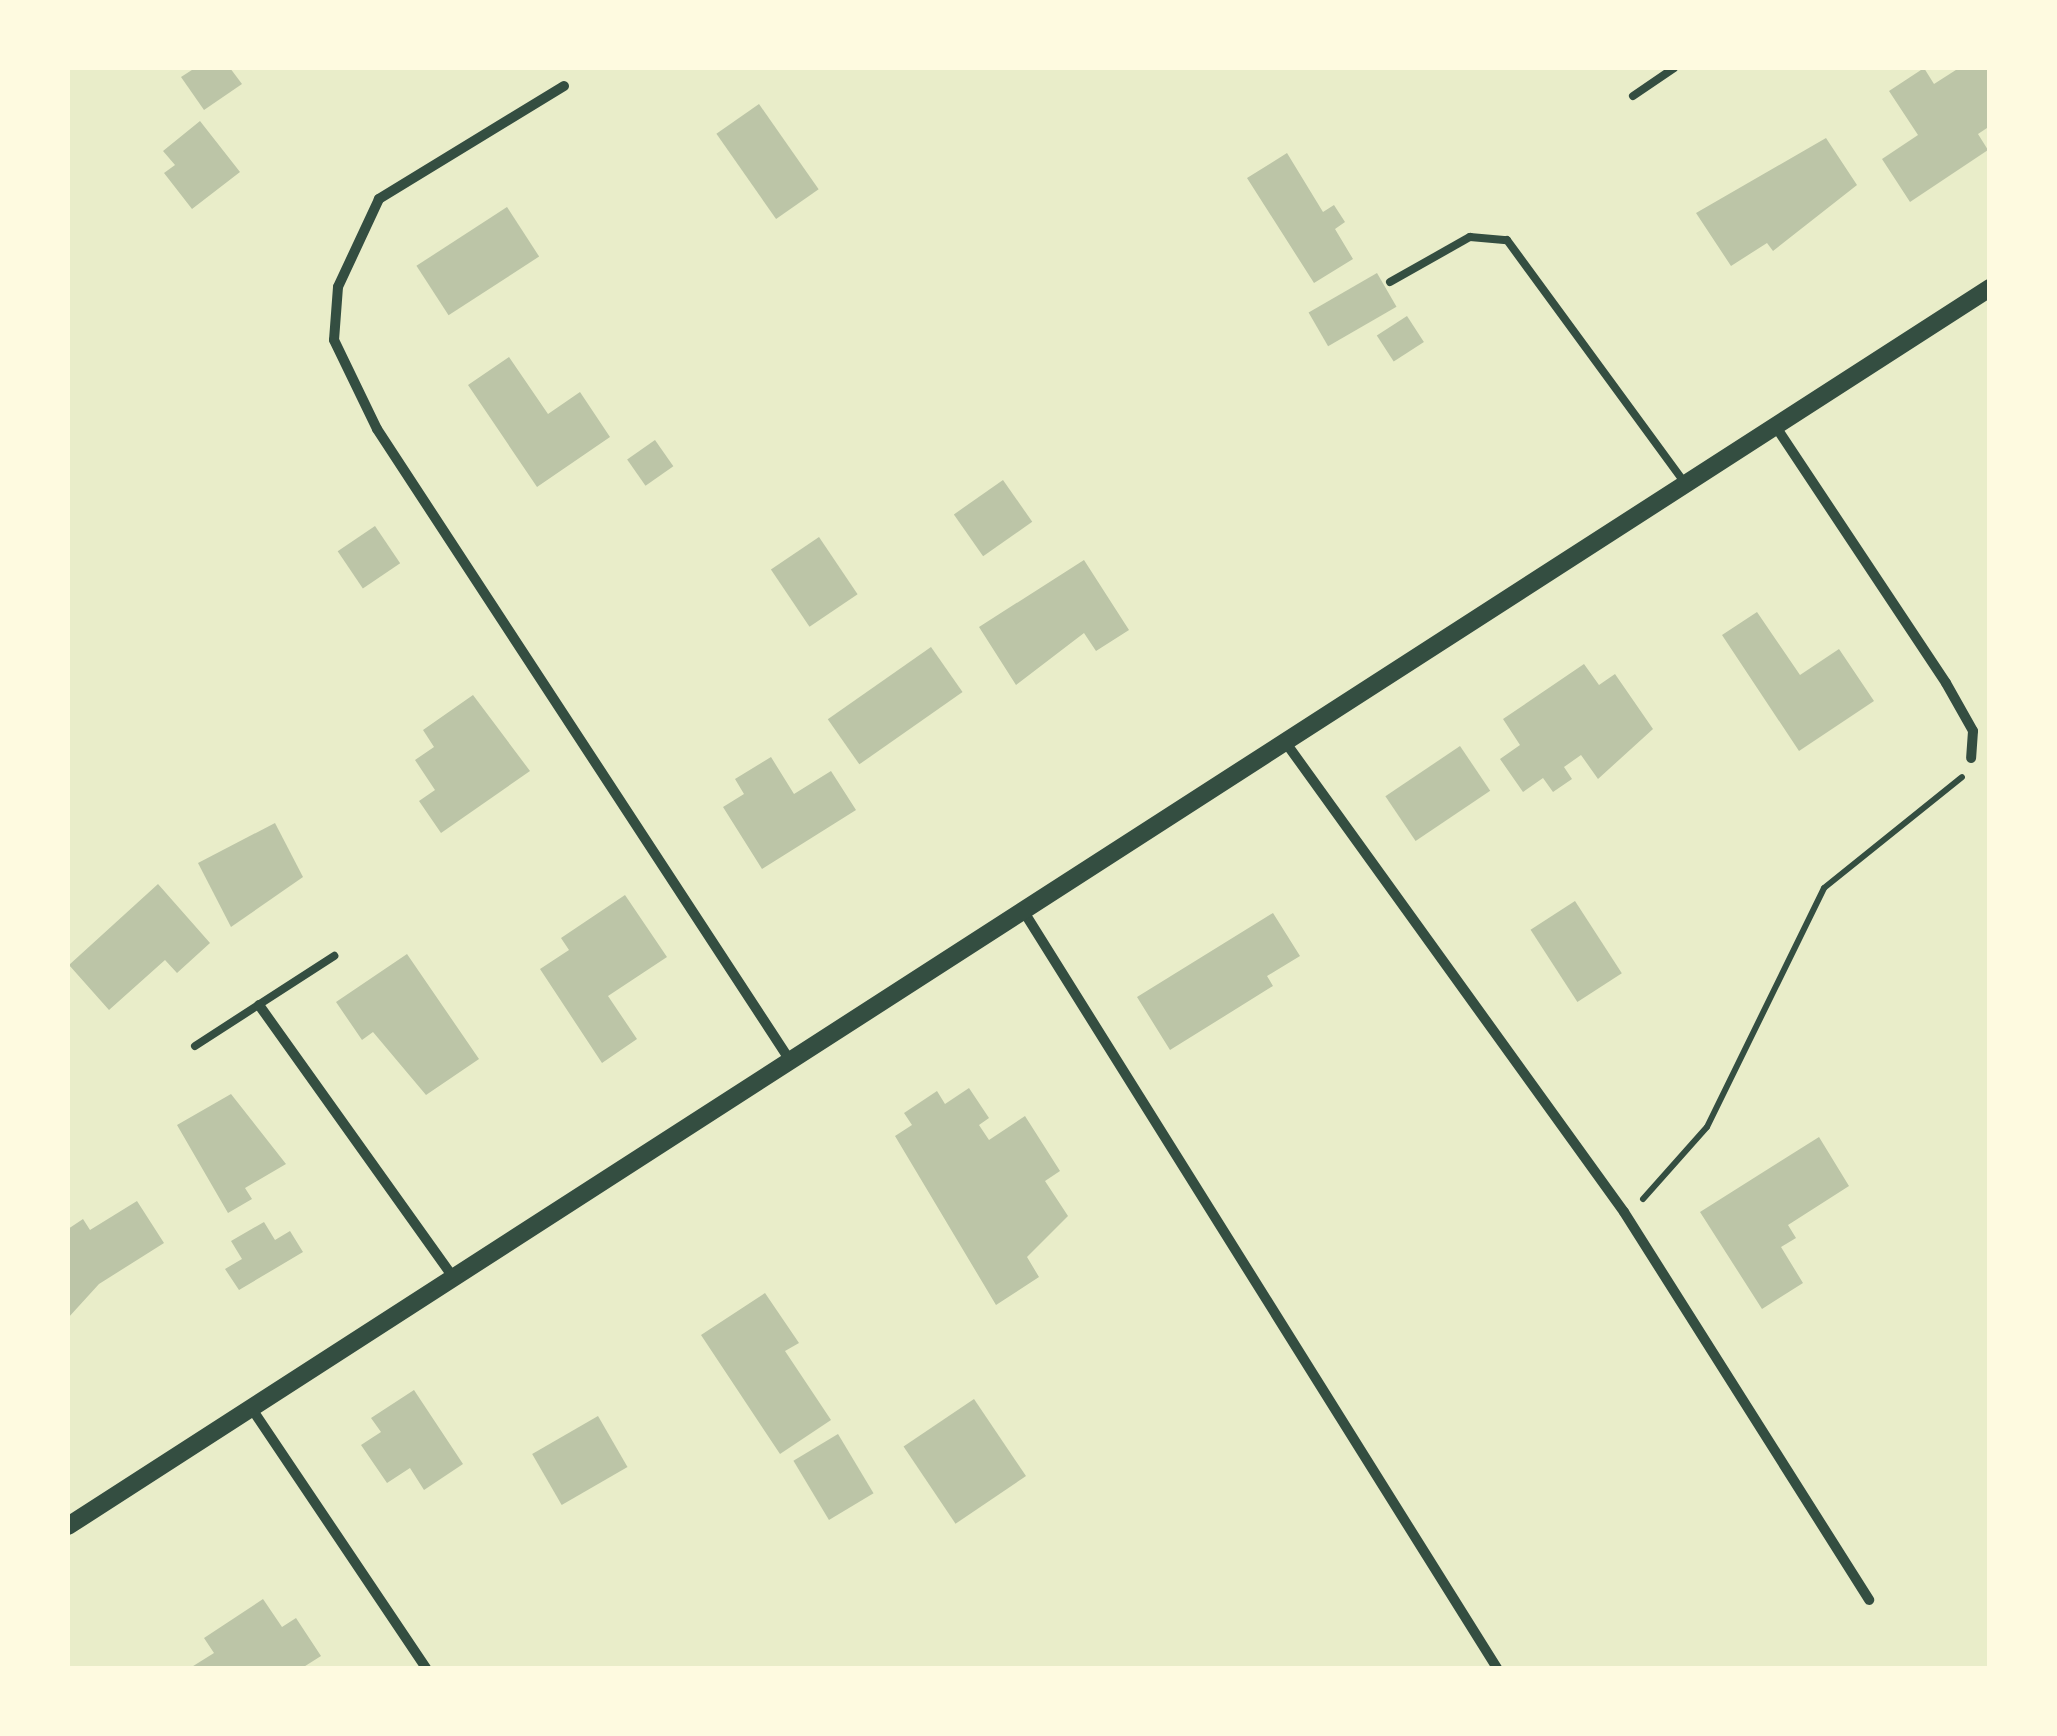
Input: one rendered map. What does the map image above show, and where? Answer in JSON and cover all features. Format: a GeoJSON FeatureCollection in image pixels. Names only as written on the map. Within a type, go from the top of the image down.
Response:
{"type":"FeatureCollection","features":[{"type":"Feature","properties":{"kind":"street"},"geometry":{"type":"LineString","coordinates":[[564,86],[379,199],[338,288],[334,340],[377,428],[791,1062]]}},
{"type":"Feature","properties":{"kind":"street"},"geometry":{"type":"LineString","coordinates":[[68,1526],[1990,288]]}},
{"type":"Feature","properties":{"kind":"street"},"geometry":{"type":"LineString","coordinates":[[1776,427],[1946,683],[1973,731],[1971,758]]}},
{"type":"Feature","properties":{"kind":"street"},"geometry":{"type":"LineString","coordinates":[[1286,743],[1624,1212],[1869,1600]]}},
{"type":"Feature","properties":{"kind":"street"},"geometry":{"type":"LineString","coordinates":[[1024,912],[1497,1668]]}},
{"type":"Feature","properties":{"kind":"street"},"geometry":{"type":"LineString","coordinates":[[260,1004],[454,1278]]}},
{"type":"Feature","properties":{"kind":"street"},"geometry":{"type":"LineString","coordinates":[[252,1410],[426,1668]]}},
{"type":"Feature","properties":{"kind":"lane"},"geometry":{"type":"LineString","coordinates":[[1632,96],[1674,68]]}},
{"type":"Feature","properties":{"kind":"lane"},"geometry":{"type":"LineString","coordinates":[[1390,282],[1470,237],[1507,240],[1686,485]]}},
{"type":"Feature","properties":{"kind":"lane"},"geometry":{"type":"LineString","coordinates":[[195,1046],[334,956]]}},
{"type":"Feature","properties":{"kind":"path"},"geometry":{"type":"LineString","coordinates":[[1624,1212],[1696,1144],[1824,888],[1949,792],[1971,758]]}},
{"type":"Feature","properties":{"kind":"building"},"geometry":{"type":"Polygon","coordinates":[[[195,68],[230,68],[242,84],[204,110],[181,77],[195,68]]]}},
{"type":"Feature","properties":{"kind":"building"},"geometry":{"type":"Polygon","coordinates":[[[1924,68],[1934,84],[1959,68],[1990,68],[1990,126],[1978,134],[1988,150],[1910,202],[1882,159],[1918,135],[1889,91],[1924,68]]]}},
{"type":"Feature","properties":{"kind":"building"},"geometry":{"type":"Polygon","coordinates":[[[759,104],[819,189],[776,219],[716,134],[759,104]]]}},
{"type":"Feature","properties":{"kind":"building"},"geometry":{"type":"Polygon","coordinates":[[[200,121],[240,172],[192,209],[164,173],[175,165],[163,151],[200,121]]]}},
{"type":"Feature","properties":{"kind":"building"},"geometry":{"type":"Polygon","coordinates":[[[1826,138],[1857,185],[1773,251],[1767,243],[1731,266],[1696,213],[1826,138]]]}},
{"type":"Feature","properties":{"kind":"building"},"geometry":{"type":"Polygon","coordinates":[[[1287,153],[1323,212],[1334,205],[1345,222],[1335,229],[1353,259],[1314,283],[1247,178],[1287,153]]]}},
{"type":"Feature","properties":{"kind":"building"},"geometry":{"type":"Polygon","coordinates":[[[507,207],[539,256],[449,315],[416,266],[507,207]]]}},
{"type":"Feature","properties":{"kind":"building"},"geometry":{"type":"Polygon","coordinates":[[[1377,273],[1396,307],[1328,346],[1309,312],[1377,273]]]}},
{"type":"Feature","properties":{"kind":"building"},"geometry":{"type":"Polygon","coordinates":[[[1407,316],[1424,342],[1394,362],[1377,336],[1407,316]]]}},
{"type":"Feature","properties":{"kind":"building"},"geometry":{"type":"Polygon","coordinates":[[[509,357],[548,414],[580,392],[610,437],[537,487],[468,385],[509,357]]]}},
{"type":"Feature","properties":{"kind":"building"},"geometry":{"type":"Polygon","coordinates":[[[655,440],[673,466],[646,486],[627,460],[655,440]]]}},
{"type":"Feature","properties":{"kind":"building"},"geometry":{"type":"Polygon","coordinates":[[[1003,480],[1032,522],[983,556],[954,514],[1003,480]]]}},
{"type":"Feature","properties":{"kind":"building"},"geometry":{"type":"Polygon","coordinates":[[[375,526],[400,563],[363,588],[338,551],[375,526]]]}},
{"type":"Feature","properties":{"kind":"building"},"geometry":{"type":"Polygon","coordinates":[[[819,537],[858,594],[810,627],[771,569],[819,537]]]}},
{"type":"Feature","properties":{"kind":"building"},"geometry":{"type":"Polygon","coordinates":[[[1084,560],[1129,630],[1096,651],[1084,633],[1016,685],[979,627],[1084,560]]]}},
{"type":"Feature","properties":{"kind":"building"},"geometry":{"type":"Polygon","coordinates":[[[1757,612],[1800,675],[1839,649],[1874,701],[1799,751],[1722,635],[1757,612]]]}},
{"type":"Feature","properties":{"kind":"building"},"geometry":{"type":"Polygon","coordinates":[[[931,647],[963,692],[859,764],[828,719],[931,647]]]}},
{"type":"Feature","properties":{"kind":"building"},"geometry":{"type":"Polygon","coordinates":[[[1584,664],[1599,685],[1615,674],[1653,729],[1598,779],[1581,755],[1564,767],[1572,779],[1553,792],[1543,778],[1523,792],[1500,759],[1520,745],[1503,719],[1584,664]]]}},
{"type":"Feature","properties":{"kind":"building"},"geometry":{"type":"Polygon","coordinates":[[[473,695],[530,771],[441,833],[419,801],[435,790],[415,760],[434,747],[423,730],[473,695]]]}},
{"type":"Feature","properties":{"kind":"building"},"geometry":{"type":"Polygon","coordinates":[[[1460,746],[1490,791],[1416,841],[1385,796],[1460,746]]]}},
{"type":"Feature","properties":{"kind":"building"},"geometry":{"type":"Polygon","coordinates":[[[771,757],[794,794],[831,771],[856,810],[762,869],[723,807],[744,794],[735,779],[771,757]]]}},
{"type":"Feature","properties":{"kind":"building"},"geometry":{"type":"Polygon","coordinates":[[[275,823],[303,877],[231,927],[198,863],[275,823]]]}},
{"type":"Feature","properties":{"kind":"building"},"geometry":{"type":"Polygon","coordinates":[[[158,884],[210,943],[177,973],[165,960],[109,1010],[69,965],[158,884]]]}},
{"type":"Feature","properties":{"kind":"building"},"geometry":{"type":"Polygon","coordinates":[[[625,895],[667,957],[608,996],[637,1039],[602,1063],[540,969],[569,950],[561,938],[625,895]]]}},
{"type":"Feature","properties":{"kind":"building"},"geometry":{"type":"Polygon","coordinates":[[[1575,901],[1622,973],[1577,1002],[1531,930],[1575,901]]]}},
{"type":"Feature","properties":{"kind":"building"},"geometry":{"type":"Polygon","coordinates":[[[1273,913],[1300,956],[1267,976],[1273,986],[1170,1050],[1137,997],[1273,913]]]}},
{"type":"Feature","properties":{"kind":"building"},"geometry":{"type":"Polygon","coordinates":[[[407,954],[479,1059],[426,1095],[373,1032],[362,1040],[336,1002],[407,954]]]}},
{"type":"Feature","properties":{"kind":"building"},"geometry":{"type":"Polygon","coordinates":[[[969,1088],[989,1118],[979,1125],[989,1140],[1025,1116],[1060,1171],[1045,1181],[1068,1216],[1027,1257],[1039,1277],[996,1305],[895,1136],[912,1125],[904,1113],[937,1091],[945,1104],[969,1088]]]}},
{"type":"Feature","properties":{"kind":"building"},"geometry":{"type":"Polygon","coordinates":[[[231,1094],[286,1164],[245,1188],[252,1199],[228,1213],[177,1125],[231,1094]]]}},
{"type":"Feature","properties":{"kind":"building"},"geometry":{"type":"Polygon","coordinates":[[[1819,1137],[1849,1186],[1788,1225],[1796,1238],[1781,1247],[1803,1283],[1762,1309],[1700,1212],[1819,1137]]]}},
{"type":"Feature","properties":{"kind":"building"},"geometry":{"type":"Polygon","coordinates":[[[137,1201],[164,1243],[99,1284],[68,1318],[68,1229],[83,1219],[90,1230],[137,1201]]]}},
{"type":"Feature","properties":{"kind":"building"},"geometry":{"type":"Polygon","coordinates":[[[264,1222],[275,1240],[290,1231],[303,1252],[239,1290],[225,1269],[242,1259],[231,1241],[264,1222]]]}},
{"type":"Feature","properties":{"kind":"building"},"geometry":{"type":"Polygon","coordinates":[[[765,1293],[799,1343],[785,1351],[831,1420],[780,1454],[701,1335],[765,1293]]]}},
{"type":"Feature","properties":{"kind":"building"},"geometry":{"type":"Polygon","coordinates":[[[414,1390],[463,1464],[424,1490],[410,1468],[387,1483],[361,1445],[381,1432],[371,1418],[414,1390]]]}},
{"type":"Feature","properties":{"kind":"building"},"geometry":{"type":"Polygon","coordinates":[[[974,1399],[1026,1476],[956,1524],[904,1447],[974,1399]]]}},
{"type":"Feature","properties":{"kind":"building"},"geometry":{"type":"Polygon","coordinates":[[[598,1416],[628,1467],[562,1505],[532,1454],[598,1416]]]}},
{"type":"Feature","properties":{"kind":"building"},"geometry":{"type":"Polygon","coordinates":[[[838,1434],[874,1493],[829,1520],[793,1461],[838,1434]]]}},
{"type":"Feature","properties":{"kind":"building"},"geometry":{"type":"Polygon","coordinates":[[[263,1599],[282,1627],[296,1618],[321,1656],[302,1668],[190,1668],[214,1653],[204,1638],[263,1599]]]}}]}
